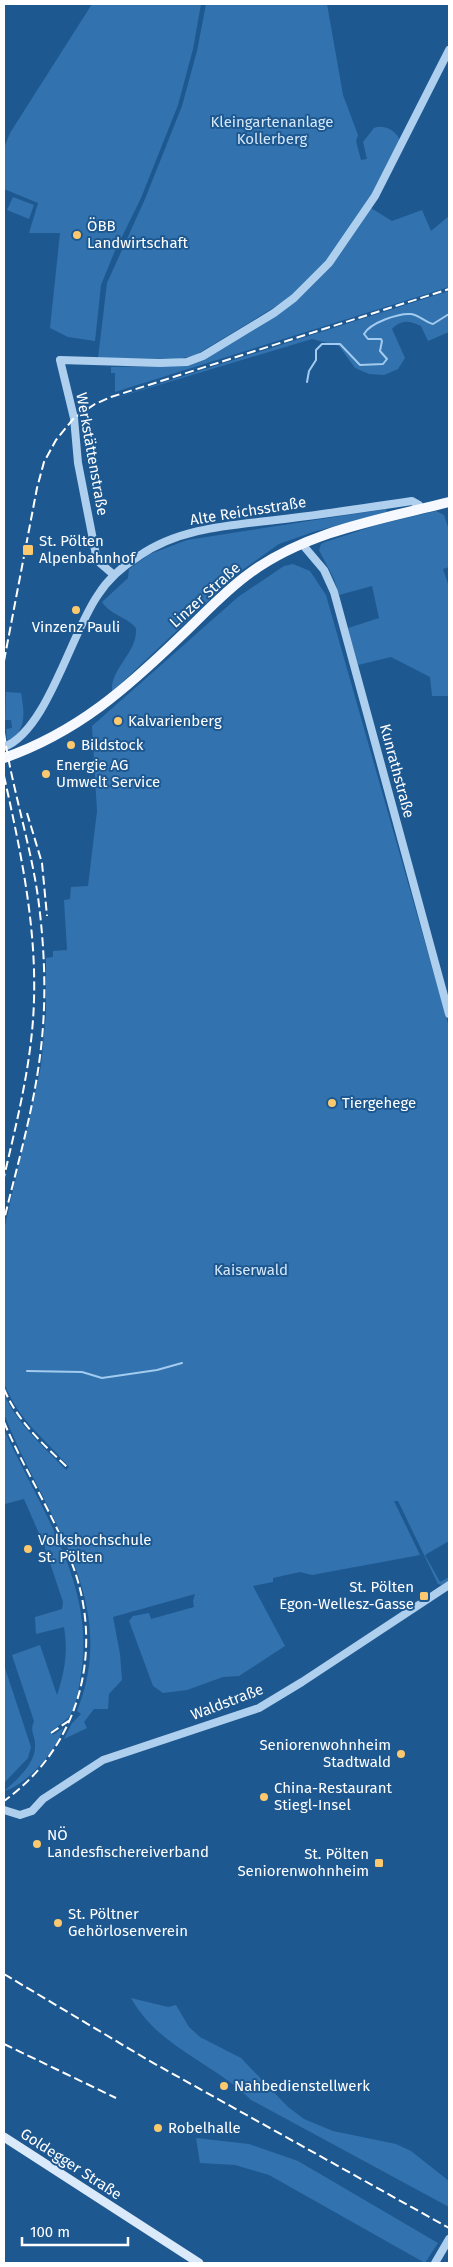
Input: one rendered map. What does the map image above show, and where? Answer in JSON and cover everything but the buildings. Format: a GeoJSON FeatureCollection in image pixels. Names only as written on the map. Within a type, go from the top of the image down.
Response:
{"type":"FeatureCollection","features":[{"type":"Feature","properties":{"kind":"main road","name":"Linzer Straße"},"geometry":{"type":"LineString","coordinates":[[4,758],[36,746],[86,718],[164,652],[235,584],[272,558],[302,544],[449,502]]}},
{"type":"Feature","properties":{"kind":"main road","name":"Goldegger Straße"},"geometry":{"type":"LineString","coordinates":[[4,2137],[199,2263]]}},
{"type":"Feature","properties":{"kind":"street","name":"Werkstättenstraße"},"geometry":{"type":"LineString","coordinates":[[114,575],[100,563],[96,555],[79,468],[74,418],[60,360],[188,362],[203,356],[274,313],[308,286],[339,249],[375,196],[449,50]]}},
{"type":"Feature","properties":{"kind":"street","name":"Alte Reichsstraße"},"geometry":{"type":"LineString","coordinates":[[4,747],[14,743],[21,736],[43,706],[86,614],[97,595],[114,575],[155,546],[198,530],[412,501],[419,505],[420,509]]}},
{"type":"Feature","properties":{"kind":"street","name":"Kunrathstraße"},"geometry":{"type":"LineString","coordinates":[[302,544],[324,570],[334,592],[449,1014]]}},
{"type":"Feature","properties":{"kind":"street","name":"Waldstraße"},"geometry":{"type":"LineString","coordinates":[[4,1810],[20,1815],[32,1811],[43,1799],[103,1760],[259,1708],[302,1682],[449,1585]]}},
{"type":"Feature","properties":{"kind":"street"},"geometry":{"type":"LineString","coordinates":[[435,2263],[449,2239]]}},
{"type":"Feature","properties":{"kind":"green space"},"geometry":{"type":"Polygon","coordinates":[[[92,4],[201,4],[193,49],[178,105],[141,198],[114,253],[101,285],[95,341],[68,337],[50,328],[60,233],[29,233],[38,203],[4,189],[4,148],[10,133],[92,4]]]}},
{"type":"Feature","properties":{"kind":"green space","name":"Kleingartenanlage Kollerberg"},"geometry":{"type":"Polygon","coordinates":[[[206,4],[327,4],[343,95],[358,135],[356,141],[361,160],[367,159],[363,142],[374,128],[390,129],[400,141],[373,194],[327,261],[301,288],[283,302],[194,356],[176,359],[98,358],[107,283],[145,199],[182,106],[197,51],[206,4]]]}},
{"type":"Feature","properties":{"kind":"green space"},"geometry":{"type":"Polygon","coordinates":[[[13,197],[34,205],[29,219],[7,210],[13,197]]]}},
{"type":"Feature","properties":{"kind":"green space"},"geometry":{"type":"Polygon","coordinates":[[[371,208],[392,221],[422,210],[431,231],[449,216],[449,287],[115,392],[115,373],[111,373],[111,367],[176,366],[276,316],[304,293],[329,267],[371,208]]]}},
{"type":"Feature","properties":{"kind":"green space"},"geometry":{"type":"Polygon","coordinates":[[[449,291],[449,332],[428,341],[421,326],[406,322],[399,324],[392,329],[405,358],[398,369],[384,375],[369,374],[355,368],[339,346],[312,339],[112,399],[449,291]]]}},
{"type":"Feature","properties":{"kind":"green space"},"geometry":{"type":"Polygon","coordinates":[[[386,509],[387,512],[313,532],[279,544],[241,571],[224,586],[112,692],[115,675],[133,645],[136,628],[109,610],[102,602],[128,578],[129,569],[150,554],[187,540],[386,509]]]}},
{"type":"Feature","properties":{"kind":"green space"},"geometry":{"type":"Polygon","coordinates":[[[436,511],[444,515],[449,530],[449,567],[443,569],[449,587],[449,696],[432,696],[430,677],[391,657],[358,665],[348,628],[379,618],[372,586],[339,595],[334,579],[319,550],[321,544],[325,542],[377,525],[436,511]]]}},
{"type":"Feature","properties":{"kind":"green space","name":"Kaiserwald"},"geometry":{"type":"Polygon","coordinates":[[[293,564],[310,571],[326,595],[449,1027],[449,1541],[425,1555],[440,1582],[449,1577],[449,1581],[442,1585],[438,1584],[398,1501],[394,1501],[420,1555],[312,1575],[300,1572],[273,1578],[273,1582],[253,1586],[285,1646],[239,1676],[223,1677],[187,1690],[163,1693],[153,1686],[129,1621],[133,1616],[149,1613],[151,1619],[194,1607],[195,1594],[113,1617],[120,1654],[122,1680],[109,1694],[108,1709],[94,1709],[84,1722],[87,1728],[64,1739],[72,1723],[81,1714],[77,1711],[88,1670],[90,1631],[84,1594],[72,1558],[56,1522],[20,1451],[4,1414],[4,1394],[16,1416],[32,1435],[66,1470],[69,1467],[17,1409],[4,1383],[4,1230],[41,1066],[46,1014],[46,958],[53,957],[53,951],[67,950],[64,900],[70,899],[71,887],[88,886],[97,811],[92,726],[238,597],[284,566],[293,564]]]}},
{"type":"Feature","properties":{"kind":"green space"},"geometry":{"type":"Polygon","coordinates":[[[6,692],[21,693],[23,707],[21,727],[14,737],[7,741],[6,729],[12,728],[11,720],[5,720],[6,692]]]}},
{"type":"Feature","properties":{"kind":"green space"},"geometry":{"type":"Polygon","coordinates":[[[4,1429],[61,1547],[80,1609],[83,1641],[81,1674],[73,1709],[68,1718],[50,1732],[53,1735],[63,1728],[60,1737],[48,1756],[31,1774],[13,1788],[4,1791],[28,1766],[32,1760],[35,1747],[32,1731],[34,1721],[12,1655],[40,1645],[57,1695],[64,1669],[66,1644],[64,1627],[36,1634],[35,1617],[62,1609],[63,1602],[44,1545],[24,1499],[5,1504],[4,1508],[4,1429]]]}},
{"type":"Feature","properties":{"kind":"green space"},"geometry":{"type":"Polygon","coordinates":[[[4,1665],[31,1747],[28,1758],[4,1783],[4,1665]]]}},
{"type":"Feature","properties":{"kind":"green space"},"geometry":{"type":"Polygon","coordinates":[[[131,1998],[168,2007],[176,2005],[189,2027],[200,2037],[241,2058],[288,2107],[304,2119],[333,2131],[396,2144],[411,2151],[449,2181],[449,2207],[251,2100],[220,2075],[171,2042],[142,2015],[131,1998]]]}},
{"type":"Feature","properties":{"kind":"green space"},"geometry":{"type":"Polygon","coordinates":[[[196,2138],[249,2144],[298,2161],[438,2243],[425,2263],[269,2175],[235,2165],[200,2163],[196,2138]]]}},
{"type":"Feature","properties":{"kind":"waterway"},"geometry":{"type":"LineString","coordinates":[[307,382],[309,371],[316,360],[316,350],[322,344],[340,344],[360,365],[383,364],[387,359],[380,351],[381,339],[368,339],[364,334],[372,326],[405,314],[414,315],[433,324],[449,314]]}},
{"type":"Feature","properties":{"kind":"waterway"},"geometry":{"type":"LineString","coordinates":[[27,1371],[82,1372],[102,1378],[157,1370],[182,1363]]}},
{"type":"Feature","properties":{"kind":"railway"},"geometry":{"type":"LineString","coordinates":[[4,661],[37,488],[44,462],[56,440],[74,418],[95,404],[111,397],[449,289]]}},
{"type":"Feature","properties":{"kind":"railway"},"geometry":{"type":"LineString","coordinates":[[4,733],[38,897],[44,957],[42,1036],[37,1077],[4,1220]]}},
{"type":"Feature","properties":{"kind":"railway"},"geometry":{"type":"LineString","coordinates":[[4,776],[28,897],[34,958],[33,1020],[28,1060],[22,1099],[4,1177]]}},
{"type":"Feature","properties":{"kind":"railway"},"geometry":{"type":"LineString","coordinates":[[27,813],[42,863],[47,916]]}},
{"type":"Feature","properties":{"kind":"railway"},"geometry":{"type":"LineString","coordinates":[[4,1389],[16,1412],[24,1422],[40,1441],[68,1468]]}},
{"type":"Feature","properties":{"kind":"railway"},"geometry":{"type":"LineString","coordinates":[[4,1422],[67,1550],[83,1601],[86,1634],[85,1666],[78,1697],[67,1727],[50,1754],[29,1779],[4,1801]]}},
{"type":"Feature","properties":{"kind":"railway"},"geometry":{"type":"LineString","coordinates":[[51,1733],[70,1720]]}},
{"type":"Feature","properties":{"kind":"railway"},"geometry":{"type":"LineString","coordinates":[[4,1974],[148,2060],[449,2228]]}},
{"type":"Feature","properties":{"kind":"railway"},"geometry":{"type":"LineString","coordinates":[[4,2044],[116,2098]]}},
{"type":"Feature","properties":{"kind":"place","name":"ÖBB Landwirtschaft"},"geometry":{"type":"Point","coordinates":[77,235]}},
{"type":"Feature","properties":{"kind":"place","name":"St. Pölten Alpenbahnhof"},"geometry":{"type":"Point","coordinates":[28,550]}},
{"type":"Feature","properties":{"kind":"place","name":"Vinzenz Pauli"},"geometry":{"type":"Point","coordinates":[76,610]}},
{"type":"Feature","properties":{"kind":"place","name":"Kalvarienberg"},"geometry":{"type":"Point","coordinates":[118,721]}},
{"type":"Feature","properties":{"kind":"place","name":"Bildstock"},"geometry":{"type":"Point","coordinates":[71,745]}},
{"type":"Feature","properties":{"kind":"place","name":"Energie AG Umwelt Service"},"geometry":{"type":"Point","coordinates":[46,774]}},
{"type":"Feature","properties":{"kind":"place","name":"Tiergehege"},"geometry":{"type":"Point","coordinates":[332,1103]}},
{"type":"Feature","properties":{"kind":"place","name":"Volkshochschule St. Pölten"},"geometry":{"type":"Point","coordinates":[28,1549]}},
{"type":"Feature","properties":{"kind":"place","name":"St. Pölten Egon-Wellesz-Gasse"},"geometry":{"type":"Point","coordinates":[424,1596]}},
{"type":"Feature","properties":{"kind":"place","name":"Seniorenwohnheim Stadtwald"},"geometry":{"type":"Point","coordinates":[401,1754]}},
{"type":"Feature","properties":{"kind":"place","name":"China-Restaurant Stiegl-Insel"},"geometry":{"type":"Point","coordinates":[264,1797]}},
{"type":"Feature","properties":{"kind":"place","name":"NÖ Landesfischereiverband"},"geometry":{"type":"Point","coordinates":[37,1844]}},
{"type":"Feature","properties":{"kind":"place","name":"St. Pölten Seniorenwohnheim"},"geometry":{"type":"Point","coordinates":[379,1863]}},
{"type":"Feature","properties":{"kind":"place","name":"St. Pöltner Gehörlosenverein"},"geometry":{"type":"Point","coordinates":[58,1923]}},
{"type":"Feature","properties":{"kind":"place","name":"Nahbedienstellwerk"},"geometry":{"type":"Point","coordinates":[224,2086]}},
{"type":"Feature","properties":{"kind":"place","name":"Robelhalle"},"geometry":{"type":"Point","coordinates":[158,2128]}}]}
